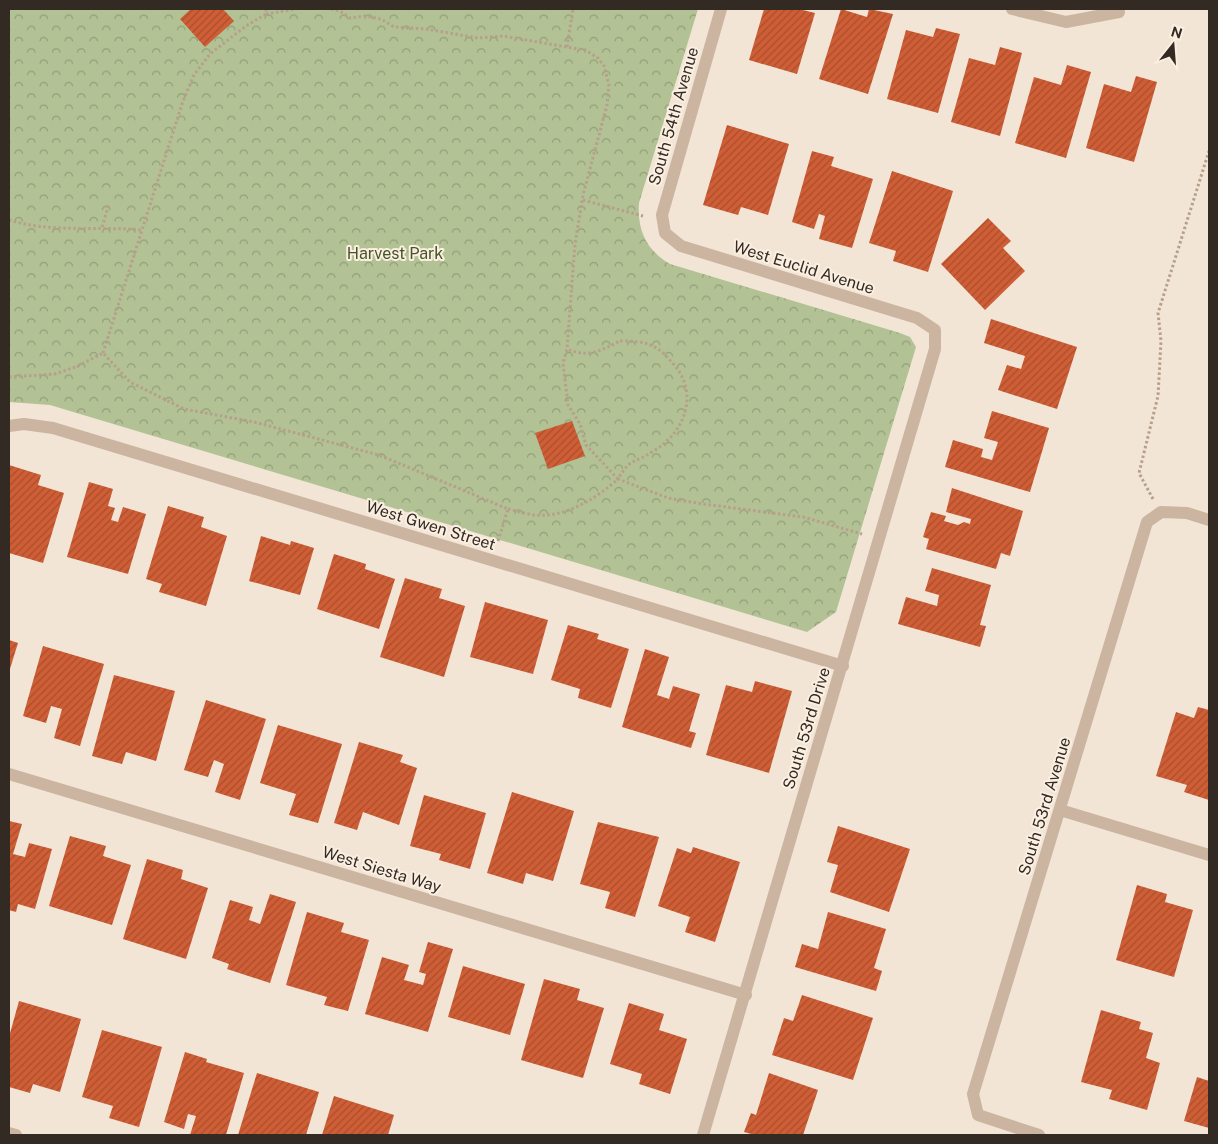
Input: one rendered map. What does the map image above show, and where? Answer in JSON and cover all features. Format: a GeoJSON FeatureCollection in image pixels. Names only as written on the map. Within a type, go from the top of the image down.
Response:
{"type":"FeatureCollection","features":[{"type":"Feature","properties":{"kind":"street","name":"South 54th Avenue"},"geometry":{"type":"LineString","coordinates":[[665,233],[662,215],[721,9]]}},
{"type":"Feature","properties":{"kind":"street"},"geometry":{"type":"LineString","coordinates":[[1012,9],[1066,22],[1119,12]]}},
{"type":"Feature","properties":{"kind":"street","name":"West Euclid Avenue"},"geometry":{"type":"LineString","coordinates":[[665,233],[681,246],[917,318],[935,330]]}},
{"type":"Feature","properties":{"kind":"street","name":"South 53rd Drive"},"geometry":{"type":"LineString","coordinates":[[703,1135],[746,995],[796,813],[843,666],[935,349],[935,330]]}},
{"type":"Feature","properties":{"kind":"street","name":"West Gwen Street"},"geometry":{"type":"LineString","coordinates":[[9,426],[24,424],[53,428],[843,666]]}},
{"type":"Feature","properties":{"kind":"street"},"geometry":{"type":"LineString","coordinates":[[1161,512],[1187,513],[1209,520]]}},
{"type":"Feature","properties":{"kind":"street","name":"South 53rd Avenue"},"geometry":{"type":"LineString","coordinates":[[1039,1135],[978,1115],[973,1094],[1147,522],[1161,512]]}},
{"type":"Feature","properties":{"kind":"street","name":"West Siesta Way"},"geometry":{"type":"LineString","coordinates":[[9,774],[746,995]]}},
{"type":"Feature","properties":{"kind":"street"},"geometry":{"type":"LineString","coordinates":[[1060,810],[1209,855]]}},
{"type":"Feature","properties":{"kind":"street"},"geometry":{"type":"LineString","coordinates":[[9,1133],[16,1135]]}},
{"type":"Feature","properties":{"kind":"path"},"geometry":{"type":"LineString","coordinates":[[266,9],[266,14]]}},
{"type":"Feature","properties":{"kind":"path"},"geometry":{"type":"LineString","coordinates":[[9,377],[55,374],[78,366],[103,353],[183,101],[194,75],[210,54],[246,26],[266,14],[296,9]]}},
{"type":"Feature","properties":{"kind":"path"},"geometry":{"type":"LineString","coordinates":[[331,9],[340,11],[350,18],[366,16],[381,19],[394,27],[426,29],[478,38],[503,36],[585,50],[598,58],[604,66],[609,85],[607,105],[583,200],[575,244],[574,283],[567,349],[563,362],[568,405],[580,424],[586,445],[618,480],[668,498],[803,517],[864,535]]}},
{"type":"Feature","properties":{"kind":"path"},"geometry":{"type":"LineString","coordinates":[[567,47],[573,9]]}},
{"type":"Feature","properties":{"kind":"path"},"geometry":{"type":"LineString","coordinates":[[1161,512],[1139,473],[1158,396],[1161,341],[1158,313],[1209,151]]}},
{"type":"Feature","properties":{"kind":"path"},"geometry":{"type":"LineString","coordinates":[[583,200],[643,216]]}},
{"type":"Feature","properties":{"kind":"path"},"geometry":{"type":"LineString","coordinates":[[102,227],[110,204]]}},
{"type":"Feature","properties":{"kind":"path"},"geometry":{"type":"LineString","coordinates":[[9,220],[18,223],[67,228],[102,227],[142,230]]}},
{"type":"Feature","properties":{"kind":"path"},"geometry":{"type":"LineString","coordinates":[[103,353],[130,382],[184,409],[254,422],[378,455],[508,509],[536,515],[559,513],[604,492],[618,480],[625,466],[633,460],[652,453],[671,438],[686,416],[688,393],[680,371],[664,352],[642,341],[620,342],[599,352],[580,355],[567,349]]}},
{"type":"Feature","properties":{"kind":"path"},"geometry":{"type":"LineString","coordinates":[[498,541],[508,509]]}},
{"type":"Feature","properties":{"kind":"green space","name":"Harvest Park"},"geometry":{"type":"Polygon","coordinates":[[[9,9],[698,9],[639,203],[640,222],[649,246],[670,264],[900,333],[910,337],[916,347],[836,612],[807,632],[50,405],[9,402],[9,9]]]}},
{"type":"Feature","properties":{"kind":"building"},"geometry":{"type":"Polygon","coordinates":[[[191,9],[223,9],[234,21],[205,47],[180,19],[191,9]]]}},
{"type":"Feature","properties":{"kind":"building"},"geometry":{"type":"Polygon","coordinates":[[[764,9],[799,9],[815,13],[797,74],[749,60],[764,9]]]}},
{"type":"Feature","properties":{"kind":"building"},"geometry":{"type":"Polygon","coordinates":[[[841,9],[867,17],[869,9],[893,14],[868,94],[819,79],[841,9]]]}},
{"type":"Feature","properties":{"kind":"building"},"geometry":{"type":"Polygon","coordinates":[[[936,28],[960,34],[938,113],[887,99],[906,30],[933,37],[936,28]]]}},
{"type":"Feature","properties":{"kind":"building"},"geometry":{"type":"Polygon","coordinates":[[[1000,47],[1022,53],[1000,136],[951,122],[969,58],[995,65],[1000,47]]]}},
{"type":"Feature","properties":{"kind":"building"},"geometry":{"type":"Polygon","coordinates":[[[1067,65],[1091,72],[1066,158],[1015,143],[1034,77],[1061,85],[1067,65]]]}},
{"type":"Feature","properties":{"kind":"building"},"geometry":{"type":"Polygon","coordinates":[[[1136,76],[1157,82],[1134,162],[1086,148],[1104,84],[1131,92],[1136,76]]]}},
{"type":"Feature","properties":{"kind":"building"},"geometry":{"type":"Polygon","coordinates":[[[727,125],[789,144],[768,215],[741,207],[738,215],[703,205],[727,125]]]}},
{"type":"Feature","properties":{"kind":"building"},"geometry":{"type":"Polygon","coordinates":[[[812,151],[834,157],[831,166],[873,179],[852,248],[819,239],[825,216],[819,214],[814,229],[792,222],[812,151]]]}},
{"type":"Feature","properties":{"kind":"building"},"geometry":{"type":"Polygon","coordinates":[[[892,171],[953,191],[928,272],[893,261],[896,251],[869,243],[892,171]]]}},
{"type":"Feature","properties":{"kind":"building"},"geometry":{"type":"Polygon","coordinates":[[[988,218],[1011,241],[1003,248],[1025,271],[985,310],[941,264],[988,218]]]}},
{"type":"Feature","properties":{"kind":"building"},"geometry":{"type":"Polygon","coordinates":[[[991,319],[1077,347],[1057,409],[998,390],[1007,365],[1021,369],[1025,356],[984,343],[991,319]]]}},
{"type":"Feature","properties":{"kind":"building"},"geometry":{"type":"Polygon","coordinates":[[[992,411],[1049,428],[1030,492],[945,467],[953,440],[983,449],[981,457],[992,460],[998,442],[984,438],[992,411]]]}},
{"type":"Feature","properties":{"kind":"building"},"geometry":{"type":"Polygon","coordinates":[[[572,421],[585,456],[548,469],[535,433],[572,421]]]}},
{"type":"Feature","properties":{"kind":"building"},"geometry":{"type":"Polygon","coordinates":[[[9,465],[41,475],[38,485],[64,493],[43,563],[9,553],[9,465]]]}},
{"type":"Feature","properties":{"kind":"building"},"geometry":{"type":"Polygon","coordinates":[[[89,482],[113,489],[108,506],[115,508],[111,520],[118,522],[123,507],[146,514],[128,574],[67,557],[89,482]]]}},
{"type":"Feature","properties":{"kind":"building"},"geometry":{"type":"Polygon","coordinates":[[[952,488],[1023,511],[1010,556],[1001,553],[996,569],[926,549],[929,539],[923,537],[931,512],[946,516],[944,521],[958,525],[964,522],[970,524],[971,519],[946,512],[952,488]]]}},
{"type":"Feature","properties":{"kind":"building"},"geometry":{"type":"Polygon","coordinates":[[[168,506],[204,517],[201,527],[227,536],[206,606],[159,592],[162,584],[146,579],[168,506]]]}},
{"type":"Feature","properties":{"kind":"building"},"geometry":{"type":"Polygon","coordinates":[[[261,536],[290,545],[291,541],[314,548],[300,595],[249,581],[261,536]]]}},
{"type":"Feature","properties":{"kind":"building"},"geometry":{"type":"Polygon","coordinates":[[[334,554],[366,564],[365,569],[395,579],[379,629],[317,609],[334,554]]]}},
{"type":"Feature","properties":{"kind":"building"},"geometry":{"type":"Polygon","coordinates":[[[932,568],[991,585],[980,625],[986,626],[980,647],[898,624],[906,597],[937,606],[939,595],[925,591],[932,568]]]}},
{"type":"Feature","properties":{"kind":"building"},"geometry":{"type":"Polygon","coordinates":[[[405,578],[442,589],[439,598],[465,606],[444,677],[380,657],[405,578]]]}},
{"type":"Feature","properties":{"kind":"building"},"geometry":{"type":"Polygon","coordinates":[[[485,602],[548,620],[533,674],[470,657],[485,602]]]}},
{"type":"Feature","properties":{"kind":"building"},"geometry":{"type":"Polygon","coordinates":[[[568,625],[599,634],[597,639],[629,649],[611,708],[578,698],[580,689],[551,680],[568,625]]]}},
{"type":"Feature","properties":{"kind":"building"},"geometry":{"type":"Polygon","coordinates":[[[9,640],[18,643],[9,672],[9,640]]]}},
{"type":"Feature","properties":{"kind":"building"},"geometry":{"type":"Polygon","coordinates":[[[43,646],[104,664],[80,746],[54,738],[62,709],[51,706],[46,723],[23,716],[43,646]]]}},
{"type":"Feature","properties":{"kind":"building"},"geometry":{"type":"Polygon","coordinates":[[[645,649],[669,657],[657,695],[669,699],[673,686],[700,694],[689,731],[696,733],[691,748],[622,727],[645,649]]]}},
{"type":"Feature","properties":{"kind":"building"},"geometry":{"type":"Polygon","coordinates":[[[114,675],[175,691],[156,761],[126,752],[122,764],[92,756],[114,675]]]}},
{"type":"Feature","properties":{"kind":"building"},"geometry":{"type":"Polygon","coordinates":[[[755,681],[792,691],[769,773],[706,755],[726,685],[752,692],[755,681]]]}},
{"type":"Feature","properties":{"kind":"building"},"geometry":{"type":"Polygon","coordinates":[[[206,700],[266,719],[240,800],[215,792],[224,764],[214,760],[208,777],[184,770],[206,700]]]}},
{"type":"Feature","properties":{"kind":"building"},"geometry":{"type":"Polygon","coordinates":[[[1198,707],[1209,710],[1209,800],[1184,792],[1187,785],[1156,776],[1176,712],[1194,718],[1198,707]]]}},
{"type":"Feature","properties":{"kind":"building"},"geometry":{"type":"Polygon","coordinates":[[[278,725],[342,744],[318,823],[289,815],[296,794],[260,783],[278,725]]]}},
{"type":"Feature","properties":{"kind":"building"},"geometry":{"type":"Polygon","coordinates":[[[359,742],[403,755],[400,762],[417,768],[399,825],[363,812],[357,830],[334,823],[359,742]]]}},
{"type":"Feature","properties":{"kind":"building"},"geometry":{"type":"Polygon","coordinates":[[[512,792],[574,811],[553,881],[526,873],[523,884],[487,873],[512,792]]]}},
{"type":"Feature","properties":{"kind":"building"},"geometry":{"type":"Polygon","coordinates":[[[424,795],[486,813],[470,869],[439,860],[441,854],[410,846],[424,795]]]}},
{"type":"Feature","properties":{"kind":"building"},"geometry":{"type":"Polygon","coordinates":[[[9,821],[22,824],[13,854],[25,857],[29,843],[52,849],[35,909],[18,904],[16,912],[9,910],[9,821]]]}},
{"type":"Feature","properties":{"kind":"building"},"geometry":{"type":"Polygon","coordinates":[[[598,822],[659,837],[635,917],[605,908],[610,892],[580,884],[598,822]]]}},
{"type":"Feature","properties":{"kind":"building"},"geometry":{"type":"Polygon","coordinates":[[[838,826],[910,849],[889,912],[830,892],[838,865],[827,862],[838,826]]]}},
{"type":"Feature","properties":{"kind":"building"},"geometry":{"type":"Polygon","coordinates":[[[70,836],[106,846],[103,856],[131,865],[112,925],[49,906],[70,836]]]}},
{"type":"Feature","properties":{"kind":"building"},"geometry":{"type":"Polygon","coordinates":[[[693,847],[740,862],[715,942],[685,932],[690,917],[658,906],[677,848],[691,853],[693,847]]]}},
{"type":"Feature","properties":{"kind":"building"},"geometry":{"type":"Polygon","coordinates":[[[147,859],[183,870],[181,879],[208,888],[186,959],[123,939],[147,859]]]}},
{"type":"Feature","properties":{"kind":"building"},"geometry":{"type":"Polygon","coordinates":[[[1137,885],[1167,894],[1165,902],[1193,910],[1174,977],[1116,960],[1137,885]]]}},
{"type":"Feature","properties":{"kind":"building"},"geometry":{"type":"Polygon","coordinates":[[[270,894],[296,902],[270,983],[227,969],[229,964],[212,958],[230,900],[253,907],[249,920],[260,924],[270,894]]]}},
{"type":"Feature","properties":{"kind":"building"},"geometry":{"type":"Polygon","coordinates":[[[307,912],[344,923],[341,932],[369,940],[348,1011],[324,1005],[327,997],[286,985],[307,912]]]}},
{"type":"Feature","properties":{"kind":"building"},"geometry":{"type":"Polygon","coordinates":[[[828,912],[886,929],[874,968],[882,971],[876,991],[795,967],[802,944],[818,949],[828,912]]]}},
{"type":"Feature","properties":{"kind":"building"},"geometry":{"type":"Polygon","coordinates":[[[428,942],[453,949],[428,1032],[365,1014],[382,957],[409,965],[404,980],[423,985],[426,974],[419,972],[428,942]]]}},
{"type":"Feature","properties":{"kind":"building"},"geometry":{"type":"Polygon","coordinates":[[[463,966],[525,984],[510,1035],[448,1017],[463,966]]]}},
{"type":"Feature","properties":{"kind":"building"},"geometry":{"type":"Polygon","coordinates":[[[544,979],[580,989],[577,1000],[604,1008],[583,1078],[521,1060],[544,979]]]}},
{"type":"Feature","properties":{"kind":"building"},"geometry":{"type":"Polygon","coordinates":[[[802,995],[873,1018],[853,1080],[772,1055],[784,1018],[793,1021],[802,995]]]}},
{"type":"Feature","properties":{"kind":"building"},"geometry":{"type":"Polygon","coordinates":[[[19,1001],[81,1019],[60,1092],[33,1084],[30,1093],[9,1087],[9,1037],[19,1001]]]}},
{"type":"Feature","properties":{"kind":"building"},"geometry":{"type":"Polygon","coordinates":[[[629,1003],[664,1014],[659,1030],[687,1039],[670,1094],[639,1084],[642,1074],[610,1064],[629,1003]]]}},
{"type":"Feature","properties":{"kind":"building"},"geometry":{"type":"Polygon","coordinates":[[[1101,1010],[1141,1022],[1139,1029],[1153,1033],[1146,1058],[1160,1063],[1147,1110],[1109,1099],[1112,1090],[1081,1082],[1101,1010]]]}},
{"type":"Feature","properties":{"kind":"building"},"geometry":{"type":"Polygon","coordinates":[[[102,1030],[162,1047],[139,1127],[109,1118],[113,1106],[82,1097],[102,1030]]]}},
{"type":"Feature","properties":{"kind":"building"},"geometry":{"type":"Polygon","coordinates":[[[185,1052],[207,1059],[206,1062],[244,1073],[226,1135],[190,1135],[196,1116],[188,1114],[184,1129],[164,1122],[185,1052]]]}},
{"type":"Feature","properties":{"kind":"building"},"geometry":{"type":"Polygon","coordinates":[[[257,1073],[319,1092],[306,1135],[238,1135],[257,1073]]]}},
{"type":"Feature","properties":{"kind":"building"},"geometry":{"type":"Polygon","coordinates":[[[769,1073],[818,1090],[803,1135],[755,1135],[744,1132],[751,1113],[756,1115],[769,1073]]]}},
{"type":"Feature","properties":{"kind":"building"},"geometry":{"type":"Polygon","coordinates":[[[1197,1077],[1209,1081],[1209,1128],[1184,1121],[1197,1077]]]}},
{"type":"Feature","properties":{"kind":"building"},"geometry":{"type":"Polygon","coordinates":[[[334,1096],[394,1115],[388,1135],[322,1135],[334,1096]]]}}]}
